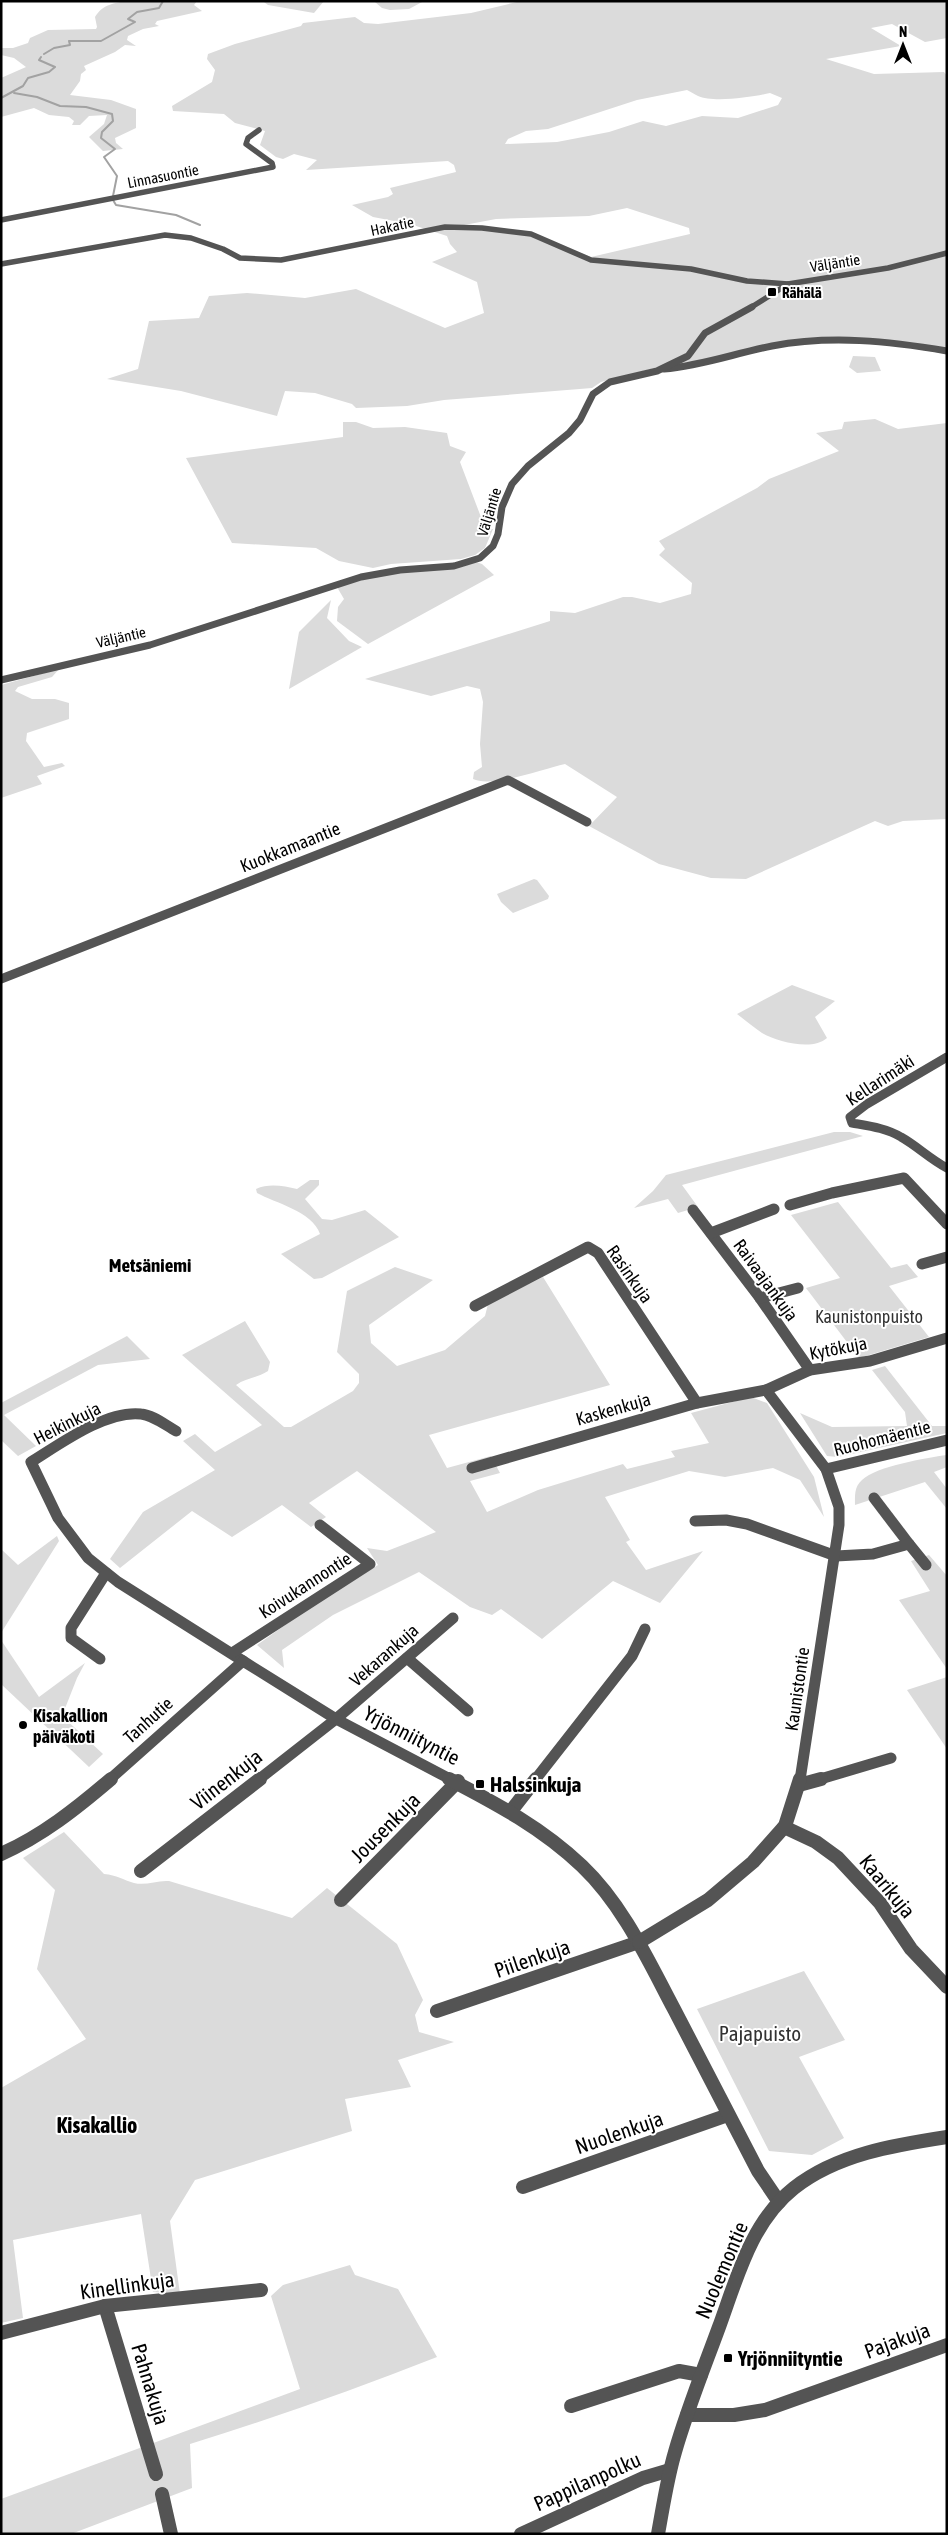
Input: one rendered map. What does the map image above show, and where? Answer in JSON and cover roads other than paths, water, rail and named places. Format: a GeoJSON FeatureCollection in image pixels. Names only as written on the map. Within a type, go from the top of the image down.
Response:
{"type":"FeatureCollection","features":[{"type":"Feature","properties":{"kind":"street","name":"Linnasuontie"},"geometry":{"type":"LineString","coordinates":[[1,220],[269,168],[273,166],[272,163],[246,144],[248,138],[259,130]]}},
{"type":"Feature","properties":{"kind":"street","name":"Hakatie"},"geometry":{"type":"LineString","coordinates":[[1,264],[165,235],[191,238],[223,249],[240,258],[281,260],[457,226],[531,234],[591,260],[691,270],[747,281],[788,284]]}},
{"type":"Feature","properties":{"kind":"street","name":"Väljäntie"},"geometry":{"type":"LineString","coordinates":[[1,680],[150,645],[361,577],[400,570],[454,566],[480,558],[493,546],[498,534],[502,507],[512,484],[528,466],[569,433],[580,420],[598,389],[610,382],[662,369],[688,356],[705,333],[746,311],[788,284],[888,268],[947,253]]}},
{"type":"Feature","properties":{"kind":"street"},"geometry":{"type":"LineString","coordinates":[[662,369],[682,368],[771,346],[801,341],[876,340],[947,351]]}},
{"type":"Feature","properties":{"kind":"street","name":"Kuokkamaantie"},"geometry":{"type":"LineString","coordinates":[[1,980],[445,803],[508,780],[587,822]]}},
{"type":"Feature","properties":{"kind":"street","name":"Kellarimäki"},"geometry":{"type":"LineString","coordinates":[[947,1057],[867,1104],[850,1117],[852,1123],[859,1126],[886,1130],[902,1137],[927,1157],[947,1168]]}},
{"type":"Feature","properties":{"kind":"street"},"geometry":{"type":"LineString","coordinates":[[790,1205],[832,1193],[904,1178],[947,1224]]}},
{"type":"Feature","properties":{"kind":"street","name":"Raivaajankuja"},"geometry":{"type":"LineString","coordinates":[[693,1210],[760,1298],[810,1370]]}},
{"type":"Feature","properties":{"kind":"street"},"geometry":{"type":"LineString","coordinates":[[711,1233],[774,1210]]}},
{"type":"Feature","properties":{"kind":"street","name":"Rasinkuja"},"geometry":{"type":"LineString","coordinates":[[475,1306],[588,1247],[598,1252],[697,1403]]}},
{"type":"Feature","properties":{"kind":"street"},"geometry":{"type":"LineString","coordinates":[[922,1264],[947,1258]]}},
{"type":"Feature","properties":{"kind":"street"},"geometry":{"type":"LineString","coordinates":[[760,1298],[798,1288]]}},
{"type":"Feature","properties":{"kind":"street","name":"Kytökuja"},"geometry":{"type":"LineString","coordinates":[[766,1390],[810,1370],[870,1361],[947,1338]]}},
{"type":"Feature","properties":{"kind":"street","name":"Kaskenkuja"},"geometry":{"type":"LineString","coordinates":[[472,1468],[697,1403],[766,1390]]}},
{"type":"Feature","properties":{"kind":"street","name":"Kaunistontie"},"geometry":{"type":"LineString","coordinates":[[639,1942],[678,1920],[716,1895],[757,1859],[784,1828],[799,1785],[836,1556],[839,1507],[826,1470],[766,1390]]}},
{"type":"Feature","properties":{"kind":"street","name":"Heikinkuja"},"geometry":{"type":"LineString","coordinates":[[31,1462],[85,1430],[131,1413],[149,1416],[176,1431]]}},
{"type":"Feature","properties":{"kind":"street","name":"Ruohomäentie"},"geometry":{"type":"LineString","coordinates":[[826,1470],[947,1440]]}},
{"type":"Feature","properties":{"kind":"street","name":"Yrjönniityntie"},"geometry":{"type":"LineString","coordinates":[[31,1462],[59,1521],[80,1549],[106,1573],[336,1719],[511,1811],[540,1830],[583,1867],[613,1902],[639,1942],[758,2171],[779,2202]]}},
{"type":"Feature","properties":{"kind":"street"},"geometry":{"type":"LineString","coordinates":[[874,1498],[926,1565]]}},
{"type":"Feature","properties":{"kind":"street"},"geometry":{"type":"LineString","coordinates":[[695,1521],[726,1520],[746,1524],[836,1556],[873,1554],[909,1544]]}},
{"type":"Feature","properties":{"kind":"street","name":"Koivukannontie"},"geometry":{"type":"LineString","coordinates":[[232,1653],[370,1564],[320,1525]]}},
{"type":"Feature","properties":{"kind":"street"},"geometry":{"type":"LineString","coordinates":[[100,1659],[71,1638],[71,1628],[106,1573]]}},
{"type":"Feature","properties":{"kind":"street","name":"Vekarankuja"},"geometry":{"type":"LineString","coordinates":[[336,1719],[454,1618]]}},
{"type":"Feature","properties":{"kind":"street"},"geometry":{"type":"LineString","coordinates":[[511,1811],[632,1656],[645,1629]]}},
{"type":"Feature","properties":{"kind":"street"},"geometry":{"type":"LineString","coordinates":[[407,1658],[468,1711]]}},
{"type":"Feature","properties":{"kind":"street","name":"Tanhutie"},"geometry":{"type":"LineString","coordinates":[[1,1854],[29,1842],[90,1798],[243,1661]]}},
{"type":"Feature","properties":{"kind":"street","name":"Viinenkuja"},"geometry":{"type":"LineString","coordinates":[[141,1871],[336,1719]]}},
{"type":"Feature","properties":{"kind":"street"},"geometry":{"type":"LineString","coordinates":[[799,1785],[891,1758]]}},
{"type":"Feature","properties":{"kind":"street","name":"Jousenkuja"},"geometry":{"type":"LineString","coordinates":[[341,1900],[458,1782]]}},
{"type":"Feature","properties":{"kind":"street","name":"Kaarikuja"},"geometry":{"type":"LineString","coordinates":[[784,1828],[816,1842],[838,1858],[880,1903],[911,1949],[947,1987]]}},
{"type":"Feature","properties":{"kind":"street","name":"Piilenkuja"},"geometry":{"type":"LineString","coordinates":[[438,2011],[639,1942]]}},
{"type":"Feature","properties":{"kind":"street","name":"Nuolenkuja"},"geometry":{"type":"LineString","coordinates":[[523,2187],[728,2115]]}},
{"type":"Feature","properties":{"kind":"street","name":"Nuolemontie"},"geometry":{"type":"LineString","coordinates":[[658,2534],[670,2470],[701,2375],[748,2253],[769,2215],[792,2189],[814,2174],[852,2157],[902,2144],[947,2137]]}},
{"type":"Feature","properties":{"kind":"street","name":"Kinellinkuja"},"geometry":{"type":"LineString","coordinates":[[1,2333],[105,2306],[261,2290]]}},
{"type":"Feature","properties":{"kind":"street","name":"Pahnakuja"},"geometry":{"type":"LineString","coordinates":[[105,2306],[156,2474]]}},
{"type":"Feature","properties":{"kind":"street","name":"Pajakuja"},"geometry":{"type":"LineString","coordinates":[[687,2416],[734,2415],[765,2410],[947,2345]]}},
{"type":"Feature","properties":{"kind":"street"},"geometry":{"type":"LineString","coordinates":[[571,2406],[678,2371],[701,2375]]}},
{"type":"Feature","properties":{"kind":"street","name":"Pappilanpolku"},"geometry":{"type":"LineString","coordinates":[[521,2534],[643,2478],[670,2470]]}},
{"type":"Feature","properties":{"kind":"street"},"geometry":{"type":"LineString","coordinates":[[162,2494],[171,2534]]}},
{"type":"Feature","properties":{"kind":"waterway"},"geometry":{"type":"LineString","coordinates":[[44,54],[54,48],[70,45],[69,41],[101,41],[135,22],[128,19],[137,12],[159,8],[163,1]]}},
{"type":"Feature","properties":{"kind":"waterway"},"geometry":{"type":"LineString","coordinates":[[1,98],[23,86],[28,78],[49,72],[55,67],[39,60],[41,57]]}},
{"type":"Feature","properties":{"kind":"waterway"},"geometry":{"type":"LineString","coordinates":[[14,93],[37,97],[60,106],[86,107],[112,114],[113,121],[102,132],[101,138],[115,149],[104,157],[117,176],[113,196]]}},
{"type":"Feature","properties":{"kind":"waterway"},"geometry":{"type":"LineString","coordinates":[[113,200],[116,205],[176,215],[200,225]]}},
{"type":"Feature","properties":{"kind":"place","name":"Rähälä"},"geometry":{"type":"Point","coordinates":[772,292]}},
{"type":"Feature","properties":{"kind":"place","name":"Kisakallion päiväkoti"},"geometry":{"type":"Point","coordinates":[23,1725]}},
{"type":"Feature","properties":{"kind":"place","name":"Halssinkuja"},"geometry":{"type":"Point","coordinates":[480,1784]}},
{"type":"Feature","properties":{"kind":"place","name":"Yrjönniityntie"},"geometry":{"type":"Point","coordinates":[728,2358]}},
{"type":"Feature","properties":{"kind":"district","name":"Metsäniemi"},"geometry":{"type":"Point","coordinates":[150,1265]}},
{"type":"Feature","properties":{"kind":"district","name":"Kisakallio"},"geometry":{"type":"Point","coordinates":[97,2125]}},
{"type":"Feature","properties":{"kind":"park label","name":"Kaunistonpuisto"},"geometry":{"type":"Point","coordinates":[869,1316]}},
{"type":"Feature","properties":{"kind":"park label","name":"Pajapuisto"},"geometry":{"type":"Point","coordinates":[760,2033]}}]}
